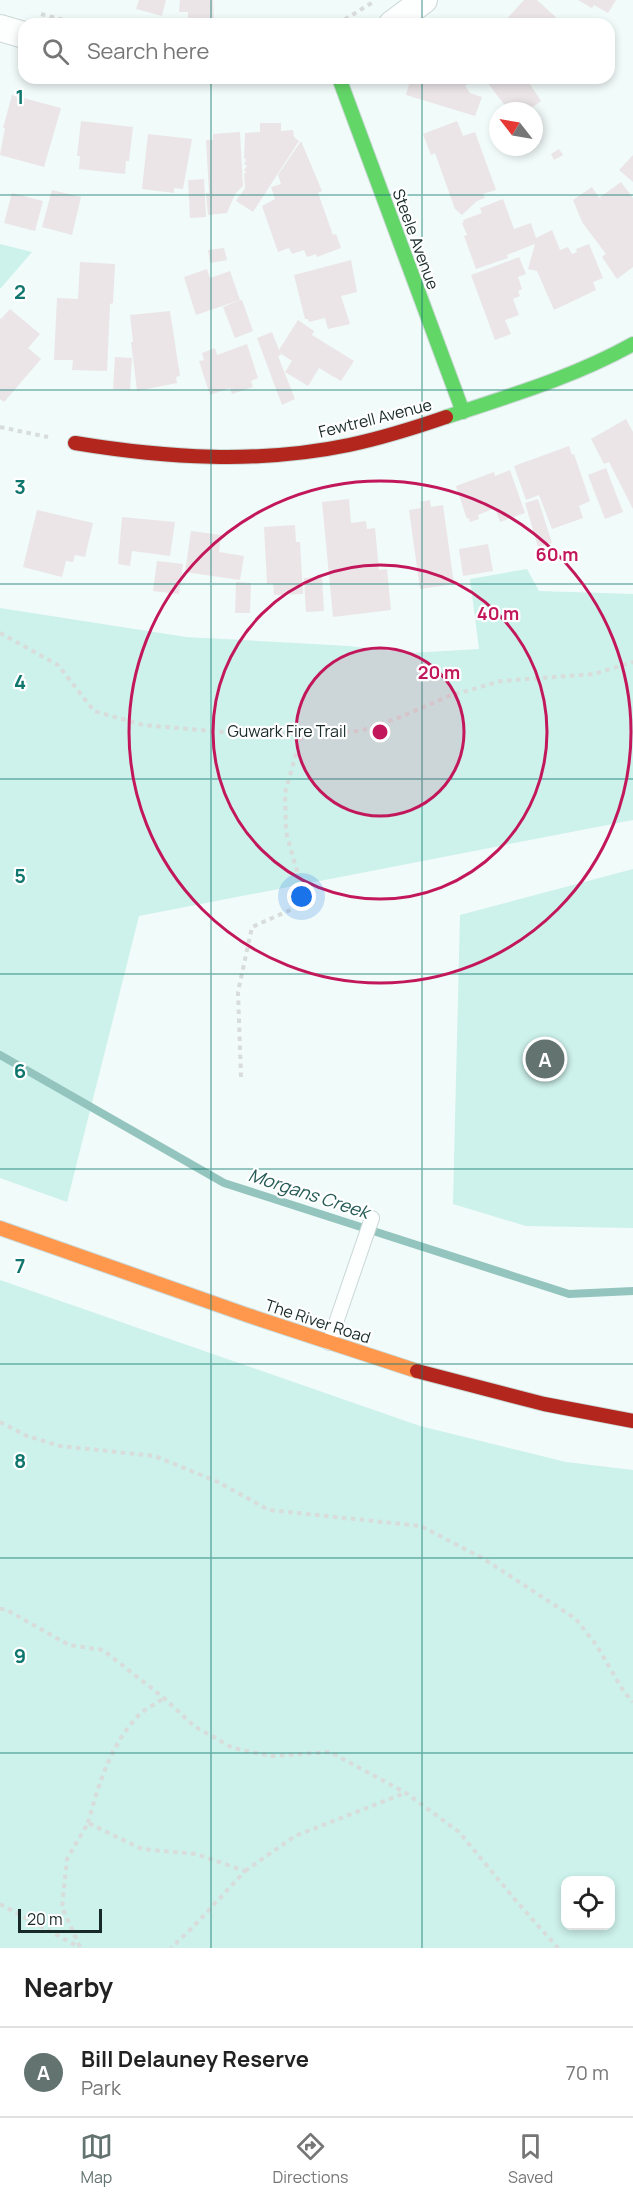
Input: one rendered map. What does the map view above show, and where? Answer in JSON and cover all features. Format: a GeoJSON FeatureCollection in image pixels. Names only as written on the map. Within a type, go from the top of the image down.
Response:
{"type":"FeatureCollection","features":[{"type":"Feature","properties":{"kind":"street"},"geometry":{"type":"LineString","coordinates":[[400,18],[424,0]]}},
{"type":"Feature","properties":{"kind":"street"},"geometry":{"type":"LineString","coordinates":[[0,28],[18,33]]}},
{"type":"Feature","properties":{"kind":"street","name":"Steele Avenue"},"geometry":{"type":"LineString","coordinates":[[341,84],[462,412]]}},
{"type":"Feature","properties":{"kind":"street","name":"Fewtrell Avenue"},"geometry":{"type":"LineString","coordinates":[[75,443],[169,456],[251,456],[328,449],[406,430],[462,412],[592,364],[633,344]]}},
{"type":"Feature","properties":{"kind":"street","name":"The River Road"},"geometry":{"type":"LineString","coordinates":[[0,1228],[329,1343],[454,1382],[518,1400],[633,1420]]}},
{"type":"Feature","properties":{"kind":"lane"},"geometry":{"type":"LineString","coordinates":[[329,1343],[372,1218]]}},
{"type":"Feature","properties":{"kind":"path"},"geometry":{"type":"LineString","coordinates":[[348,18],[377,0]]}},
{"type":"Feature","properties":{"kind":"path"},"geometry":{"type":"LineString","coordinates":[[358,12],[363,18]]}},
{"type":"Feature","properties":{"kind":"path"},"geometry":{"type":"LineString","coordinates":[[0,427],[75,443]]}},
{"type":"Feature","properties":{"kind":"path","name":"Guwark Fire Trail"},"geometry":{"type":"LineString","coordinates":[[0,633],[58,665],[94,711],[143,725],[258,735],[360,730],[398,718],[449,696],[501,681],[594,674],[633,662]]}},
{"type":"Feature","properties":{"kind":"path"},"geometry":{"type":"LineString","coordinates":[[241,1077],[238,992],[252,927],[306,903],[286,832],[285,793],[302,733]]}},
{"type":"Feature","properties":{"kind":"path"},"geometry":{"type":"LineString","coordinates":[[0,1422],[27,1436],[60,1446],[155,1456],[218,1482],[269,1510],[421,1526],[484,1559],[576,1619],[597,1646],[624,1692],[633,1702]]}},
{"type":"Feature","properties":{"kind":"path"},"geometry":{"type":"LineString","coordinates":[[0,1609],[69,1645],[103,1650],[164,1698],[194,1726],[233,1748],[271,1756],[330,1752],[406,1793],[459,1832],[558,1948]]}},
{"type":"Feature","properties":{"kind":"path"},"geometry":{"type":"LineString","coordinates":[[80,1948],[62,1907],[67,1859],[88,1823],[101,1777],[123,1735],[138,1715],[164,1698]]}},
{"type":"Feature","properties":{"kind":"path"},"geometry":{"type":"LineString","coordinates":[[171,1948],[245,1871],[295,1836],[406,1793]]}},
{"type":"Feature","properties":{"kind":"path"},"geometry":{"type":"LineString","coordinates":[[88,1823],[142,1849],[196,1854],[245,1871]]}},
{"type":"Feature","properties":{"kind":"path"},"geometry":{"type":"LineString","coordinates":[[0,1904],[80,1948]]}},
{"type":"Feature","properties":{"kind":"shaded area"},"geometry":{"type":"Polygon","coordinates":[[[0,244],[32,252],[0,289],[0,244]]]}},
{"type":"Feature","properties":{"kind":"shaded area"},"geometry":{"type":"Polygon","coordinates":[[[527,569],[539,591],[633,594],[633,820],[139,916],[67,1202],[0,1178],[0,608],[186,637],[349,646],[410,653],[479,649],[470,579],[527,569]]]}},
{"type":"Feature","properties":{"kind":"shaded area"},"geometry":{"type":"Polygon","coordinates":[[[633,869],[633,1228],[526,1226],[453,1204],[460,915],[633,869]]]}},
{"type":"Feature","properties":{"kind":"shaded area"},"geometry":{"type":"Polygon","coordinates":[[[0,1280],[420,1426],[566,1462],[633,1470],[633,1948],[0,1948],[0,1280]]]}},
{"type":"Feature","properties":{"kind":"building"},"geometry":{"type":"Polygon","coordinates":[[[139,0],[166,0],[162,16],[136,9],[139,0]]]}},
{"type":"Feature","properties":{"kind":"building"},"geometry":{"type":"Polygon","coordinates":[[[180,0],[213,0],[214,18],[188,18],[188,12],[179,12],[180,0]]]}},
{"type":"Feature","properties":{"kind":"building"},"geometry":{"type":"Polygon","coordinates":[[[524,0],[537,0],[557,18],[508,18],[524,0]]]}},
{"type":"Feature","properties":{"kind":"building"},"geometry":{"type":"Polygon","coordinates":[[[578,0],[616,0],[608,13],[578,0]]]}},
{"type":"Feature","properties":{"kind":"building"},"geometry":{"type":"Polygon","coordinates":[[[409,84],[468,84],[465,86],[470,93],[482,97],[475,116],[406,95],[409,84]]]}},
{"type":"Feature","properties":{"kind":"building"},"geometry":{"type":"Polygon","coordinates":[[[489,84],[530,84],[541,101],[502,102],[489,84]]]}},
{"type":"Feature","properties":{"kind":"building"},"geometry":{"type":"Polygon","coordinates":[[[12,95],[61,108],[44,167],[0,155],[5,128],[3,128],[12,95]]]}},
{"type":"Feature","properties":{"kind":"building"},"geometry":{"type":"Polygon","coordinates":[[[81,121],[133,127],[125,174],[79,169],[80,156],[77,156],[81,121]]]}},
{"type":"Feature","properties":{"kind":"building"},"geometry":{"type":"Polygon","coordinates":[[[457,121],[463,136],[475,132],[496,190],[483,194],[485,198],[477,201],[462,215],[455,209],[435,153],[431,155],[423,134],[457,121]]]}},
{"type":"Feature","properties":{"kind":"building"},"geometry":{"type":"Polygon","coordinates":[[[260,123],[281,123],[281,131],[293,130],[294,137],[299,141],[253,212],[236,201],[245,188],[244,173],[247,173],[244,170],[247,166],[244,164],[246,160],[244,158],[245,133],[260,132],[260,123]]]}},
{"type":"Feature","properties":{"kind":"building"},"geometry":{"type":"Polygon","coordinates":[[[240,132],[243,186],[235,194],[227,213],[208,215],[206,140],[213,140],[213,134],[240,132]]]}},
{"type":"Feature","properties":{"kind":"building"},"geometry":{"type":"Polygon","coordinates":[[[148,134],[192,139],[183,189],[174,188],[174,193],[142,189],[148,134]]]}},
{"type":"Feature","properties":{"kind":"building"},"geometry":{"type":"Polygon","coordinates":[[[301,141],[322,191],[318,193],[333,235],[336,234],[341,248],[317,257],[316,254],[307,257],[304,250],[292,254],[289,248],[278,252],[262,206],[275,199],[271,187],[281,184],[278,175],[301,141]]]}},
{"type":"Feature","properties":{"kind":"building"},"geometry":{"type":"Polygon","coordinates":[[[559,149],[563,155],[554,160],[551,154],[559,149]]]}},
{"type":"Feature","properties":{"kind":"building"},"geometry":{"type":"Polygon","coordinates":[[[633,155],[633,182],[619,170],[633,155]]]}},
{"type":"Feature","properties":{"kind":"building"},"geometry":{"type":"Polygon","coordinates":[[[204,179],[206,217],[190,218],[188,180],[204,179]]]}},
{"type":"Feature","properties":{"kind":"building"},"geometry":{"type":"Polygon","coordinates":[[[621,182],[633,198],[633,267],[617,279],[602,257],[606,254],[582,222],[573,200],[592,187],[599,198],[621,182]]]}},
{"type":"Feature","properties":{"kind":"building"},"geometry":{"type":"Polygon","coordinates":[[[52,190],[81,197],[72,235],[42,227],[52,190]]]}},
{"type":"Feature","properties":{"kind":"building"},"geometry":{"type":"Polygon","coordinates":[[[12,193],[43,201],[35,231],[4,223],[12,193]]]}},
{"type":"Feature","properties":{"kind":"building"},"geometry":{"type":"Polygon","coordinates":[[[503,199],[514,229],[531,223],[536,238],[552,230],[560,250],[568,247],[572,254],[577,252],[576,249],[589,244],[603,278],[593,282],[596,290],[554,310],[537,271],[528,269],[535,244],[507,255],[508,258],[476,269],[464,236],[467,235],[463,220],[482,213],[480,208],[503,199]]]}},
{"type":"Feature","properties":{"kind":"building"},"geometry":{"type":"Polygon","coordinates":[[[224,248],[227,260],[210,263],[208,250],[224,248]]]}},
{"type":"Feature","properties":{"kind":"building"},"geometry":{"type":"Polygon","coordinates":[[[519,257],[526,274],[518,277],[522,289],[518,291],[520,296],[513,299],[519,315],[505,320],[511,334],[495,340],[471,275],[519,257]]]}},
{"type":"Feature","properties":{"kind":"building"},"geometry":{"type":"Polygon","coordinates":[[[351,260],[357,292],[341,296],[350,324],[328,329],[325,318],[309,322],[305,319],[294,275],[351,260]]]}},
{"type":"Feature","properties":{"kind":"building"},"geometry":{"type":"Polygon","coordinates":[[[80,262],[115,264],[113,303],[110,304],[107,371],[72,370],[73,360],[54,360],[57,298],[78,299],[80,262]]]}},
{"type":"Feature","properties":{"kind":"building"},"geometry":{"type":"Polygon","coordinates":[[[207,269],[210,278],[230,271],[240,300],[196,315],[184,277],[207,269]]]}},
{"type":"Feature","properties":{"kind":"building"},"geometry":{"type":"Polygon","coordinates":[[[242,300],[253,331],[235,338],[223,307],[242,300]]]}},
{"type":"Feature","properties":{"kind":"building"},"geometry":{"type":"Polygon","coordinates":[[[10,309],[40,334],[28,348],[41,359],[4,402],[0,399],[0,318],[10,309]]]}},
{"type":"Feature","properties":{"kind":"building"},"geometry":{"type":"Polygon","coordinates":[[[170,311],[180,376],[176,377],[177,383],[137,391],[130,315],[170,311]]]}},
{"type":"Feature","properties":{"kind":"building"},"geometry":{"type":"Polygon","coordinates":[[[298,320],[314,331],[312,335],[354,361],[341,381],[319,368],[308,386],[285,372],[292,361],[280,353],[281,355],[278,356],[295,399],[282,405],[257,338],[272,332],[279,350],[298,320]]]}},
{"type":"Feature","properties":{"kind":"building"},"geometry":{"type":"Polygon","coordinates":[[[247,344],[258,378],[251,381],[253,387],[232,394],[230,388],[210,395],[199,361],[204,360],[202,353],[215,348],[217,355],[247,344]]]}},
{"type":"Feature","properties":{"kind":"building"},"geometry":{"type":"Polygon","coordinates":[[[115,357],[132,358],[130,390],[113,389],[115,357]]]}},
{"type":"Feature","properties":{"kind":"building"},"geometry":{"type":"Polygon","coordinates":[[[626,419],[633,432],[633,509],[609,462],[604,464],[591,439],[626,419]]]}},
{"type":"Feature","properties":{"kind":"building"},"geometry":{"type":"Polygon","coordinates":[[[569,446],[572,455],[574,454],[590,501],[579,506],[583,518],[552,529],[539,495],[526,500],[514,466],[569,446]]]}},
{"type":"Feature","properties":{"kind":"building"},"geometry":{"type":"Polygon","coordinates":[[[606,468],[623,512],[605,519],[588,475],[606,468]]]}},
{"type":"Feature","properties":{"kind":"building"},"geometry":{"type":"Polygon","coordinates":[[[510,470],[525,513],[500,522],[495,508],[478,515],[479,519],[470,522],[456,486],[494,472],[495,476],[510,470]]]}},
{"type":"Feature","properties":{"kind":"building"},"geometry":{"type":"Polygon","coordinates":[[[349,499],[351,523],[366,521],[367,529],[375,528],[379,570],[387,569],[391,610],[333,617],[322,502],[349,499]]]}},
{"type":"Feature","properties":{"kind":"building"},"geometry":{"type":"Polygon","coordinates":[[[538,499],[552,543],[538,547],[525,503],[538,499]]]}},
{"type":"Feature","properties":{"kind":"building"},"geometry":{"type":"Polygon","coordinates":[[[430,500],[431,507],[443,505],[454,584],[420,589],[409,510],[421,508],[420,502],[430,500]]]}},
{"type":"Feature","properties":{"kind":"building"},"geometry":{"type":"Polygon","coordinates":[[[37,510],[93,523],[85,557],[75,555],[73,562],[66,561],[62,577],[23,567],[37,510]]]}},
{"type":"Feature","properties":{"kind":"building"},"geometry":{"type":"Polygon","coordinates":[[[122,517],[175,522],[170,556],[132,551],[130,566],[118,564],[122,517]]]}},
{"type":"Feature","properties":{"kind":"building"},"geometry":{"type":"Polygon","coordinates":[[[295,525],[296,542],[300,542],[303,594],[274,595],[273,583],[267,584],[264,527],[295,525]]]}},
{"type":"Feature","properties":{"kind":"building"},"geometry":{"type":"Polygon","coordinates":[[[191,531],[221,535],[219,552],[244,556],[240,580],[185,572],[191,531]]]}},
{"type":"Feature","properties":{"kind":"building"},"geometry":{"type":"Polygon","coordinates":[[[488,544],[493,571],[463,576],[459,549],[488,544]]]}},
{"type":"Feature","properties":{"kind":"building"},"geometry":{"type":"Polygon","coordinates":[[[157,561],[183,564],[179,594],[153,591],[157,561]]]}},
{"type":"Feature","properties":{"kind":"building"},"geometry":{"type":"Polygon","coordinates":[[[322,577],[324,611],[306,612],[304,578],[322,577]]]}},
{"type":"Feature","properties":{"kind":"building"},"geometry":{"type":"Polygon","coordinates":[[[236,582],[251,583],[250,613],[235,613],[236,582]]]}},
{"type":"Feature","properties":{"kind":"waterway","name":"Morgans Creek"},"geometry":{"type":"LineString","coordinates":[[0,1055],[224,1183],[569,1294],[633,1291]]}},
{"type":"Feature","properties":{"kind":"traffic: fast"},"geometry":{"type":"LineString","coordinates":[[341,84],[463,412]]}},
{"type":"Feature","properties":{"kind":"traffic: fast"},"geometry":{"type":"LineString","coordinates":[[446,417],[565,376],[633,344]]}},
{"type":"Feature","properties":{"kind":"traffic: slow"},"geometry":{"type":"LineString","coordinates":[[0,1228],[247,1315],[417,1371]]}},
{"type":"Feature","properties":{"kind":"traffic: jam"},"geometry":{"type":"LineString","coordinates":[[75,443],[143,452],[212,457],[281,455],[361,442],[398,433],[446,417]]}},
{"type":"Feature","properties":{"kind":"traffic: jam"},"geometry":{"type":"LineString","coordinates":[[417,1371],[544,1404],[633,1421]]}},
{"type":"Feature","properties":{"kind":"place","name":"Bill Delauney Reserve"},"geometry":{"type":"Point","coordinates":[545,1059]}}]}
